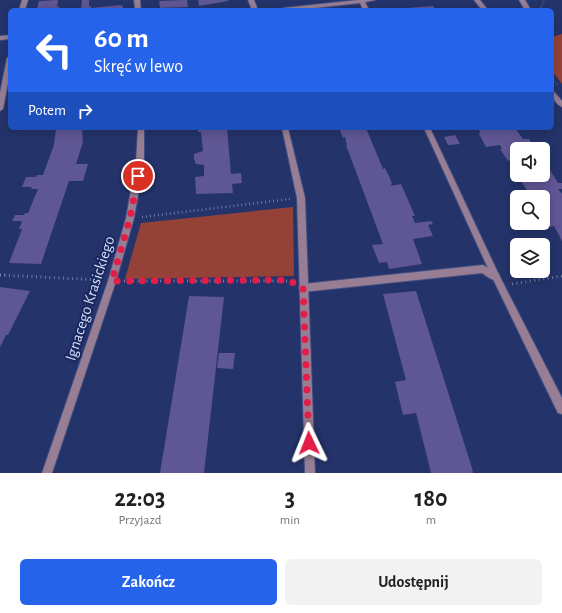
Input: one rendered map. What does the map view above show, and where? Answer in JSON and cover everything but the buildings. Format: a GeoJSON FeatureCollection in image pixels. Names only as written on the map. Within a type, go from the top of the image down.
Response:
{"type":"FeatureCollection","features":[{"type":"Feature","properties":{"kind":"street"},"geometry":{"type":"LineString","coordinates":[[300,8],[372,0]]}},
{"type":"Feature","properties":{"kind":"street"},"geometry":{"type":"LineString","coordinates":[[477,0],[483,8]]}},
{"type":"Feature","properties":{"kind":"street"},"geometry":{"type":"LineString","coordinates":[[0,109],[8,68]]}},
{"type":"Feature","properties":{"kind":"street"},"geometry":{"type":"LineString","coordinates":[[554,95],[562,105]]}},
{"type":"Feature","properties":{"kind":"street","name":"Ignacego Krasickiego"},"geometry":{"type":"LineString","coordinates":[[47,473],[112,281],[130,218],[140,162],[141,130]]}},
{"type":"Feature","properties":{"kind":"street"},"geometry":{"type":"LineString","coordinates":[[285,130],[301,198],[310,473]]}},
{"type":"Feature","properties":{"kind":"street"},"geometry":{"type":"LineString","coordinates":[[428,130],[496,276],[562,409]]}},
{"type":"Feature","properties":{"kind":"street"},"geometry":{"type":"LineString","coordinates":[[303,288],[484,269],[496,276]]}},
{"type":"Feature","properties":{"kind":"path"},"geometry":{"type":"LineString","coordinates":[[130,218],[301,198]]}},
{"type":"Feature","properties":{"kind":"path"},"geometry":{"type":"LineString","coordinates":[[0,275],[112,281],[288,280],[303,288]]}},
{"type":"Feature","properties":{"kind":"path"},"geometry":{"type":"LineString","coordinates":[[496,276],[508,285],[562,276]]}},
{"type":"Feature","properties":{"kind":"shaded area"},"geometry":{"type":"Polygon","coordinates":[[[562,34],[562,84],[554,74],[554,36],[562,34]]]}},
{"type":"Feature","properties":{"kind":"shaded area"},"geometry":{"type":"Polygon","coordinates":[[[293,207],[294,276],[125,279],[141,223],[293,207]]]}},
{"type":"Feature","properties":{"kind":"route"},"geometry":{"type":"LineString","coordinates":[[138,176],[130,218],[112,281],[288,280],[303,288],[309,443]]}}]}
